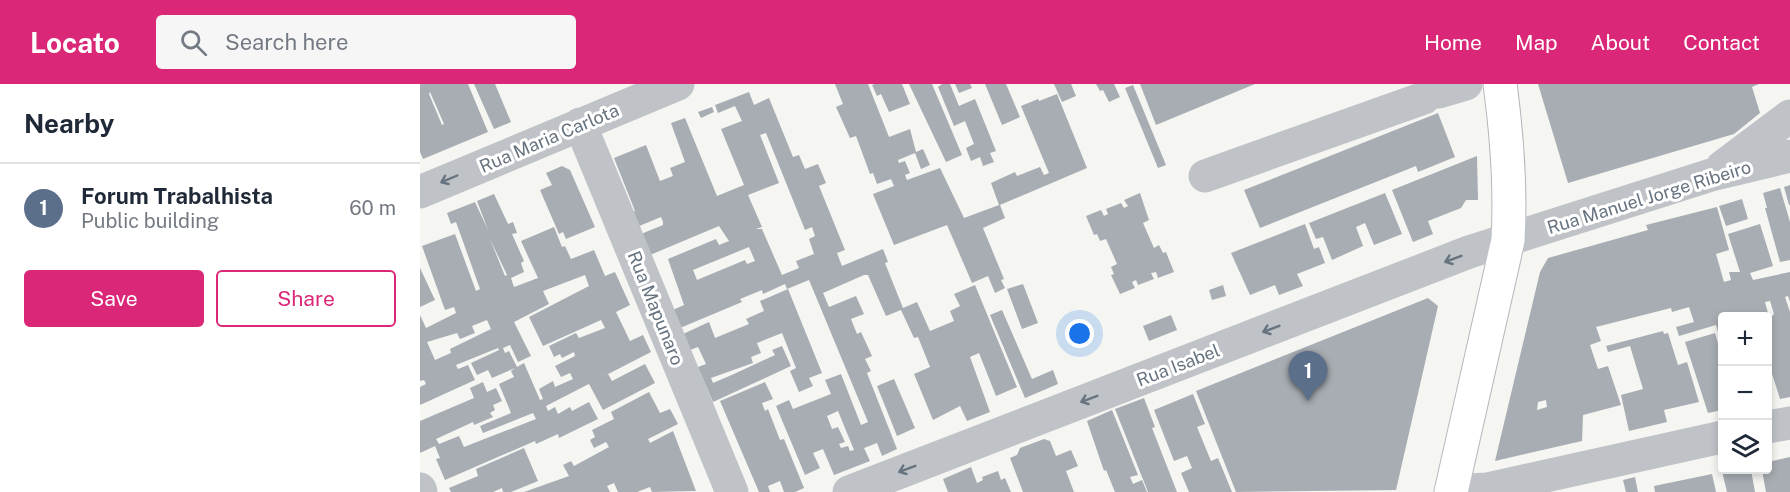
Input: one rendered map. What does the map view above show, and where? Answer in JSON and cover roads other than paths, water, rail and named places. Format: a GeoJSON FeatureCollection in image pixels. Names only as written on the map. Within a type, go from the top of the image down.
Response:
{"type":"FeatureCollection","features":[{"type":"Feature","properties":{"kind":"main road"},"geometry":{"type":"LineString","coordinates":[[1451,492],[1508,240],[1510,201],[1506,131],[1500,84]]}},
{"type":"Feature","properties":{"kind":"street","name":"Rua Maria Carlota"},"geometry":{"type":"LineString","coordinates":[[420,192],[678,84]]}},
{"type":"Feature","properties":{"kind":"street"},"geometry":{"type":"LineString","coordinates":[[1205,176],[1443,91]]}},
{"type":"Feature","properties":{"kind":"street"},"geometry":{"type":"LineString","coordinates":[[1711,175],[1790,116]]}},
{"type":"Feature","properties":{"kind":"street","name":"Rua Mapunaro"},"geometry":{"type":"LineString","coordinates":[[580,124],[732,492]]}},
{"type":"Feature","properties":{"kind":"street","name":"Rua Manuel Jorge Ribeiro"},"geometry":{"type":"LineString","coordinates":[[1508,240],[1711,175],[1790,156]]}},
{"type":"Feature","properties":{"kind":"street","name":"Rua Isabel"},"geometry":{"type":"LineString","coordinates":[[849,492],[1469,252],[1508,240]]}},
{"type":"Feature","properties":{"kind":"street"},"geometry":{"type":"LineString","coordinates":[[1772,427],[1790,423]]}},
{"type":"Feature","properties":{"kind":"street"},"geometry":{"type":"LineString","coordinates":[[1451,492],[1487,489],[1718,438]]}},
{"type":"Feature","properties":{"kind":"place","name":"Forum Trabalhista"},"geometry":{"type":"Point","coordinates":[1308,401]}}]}
